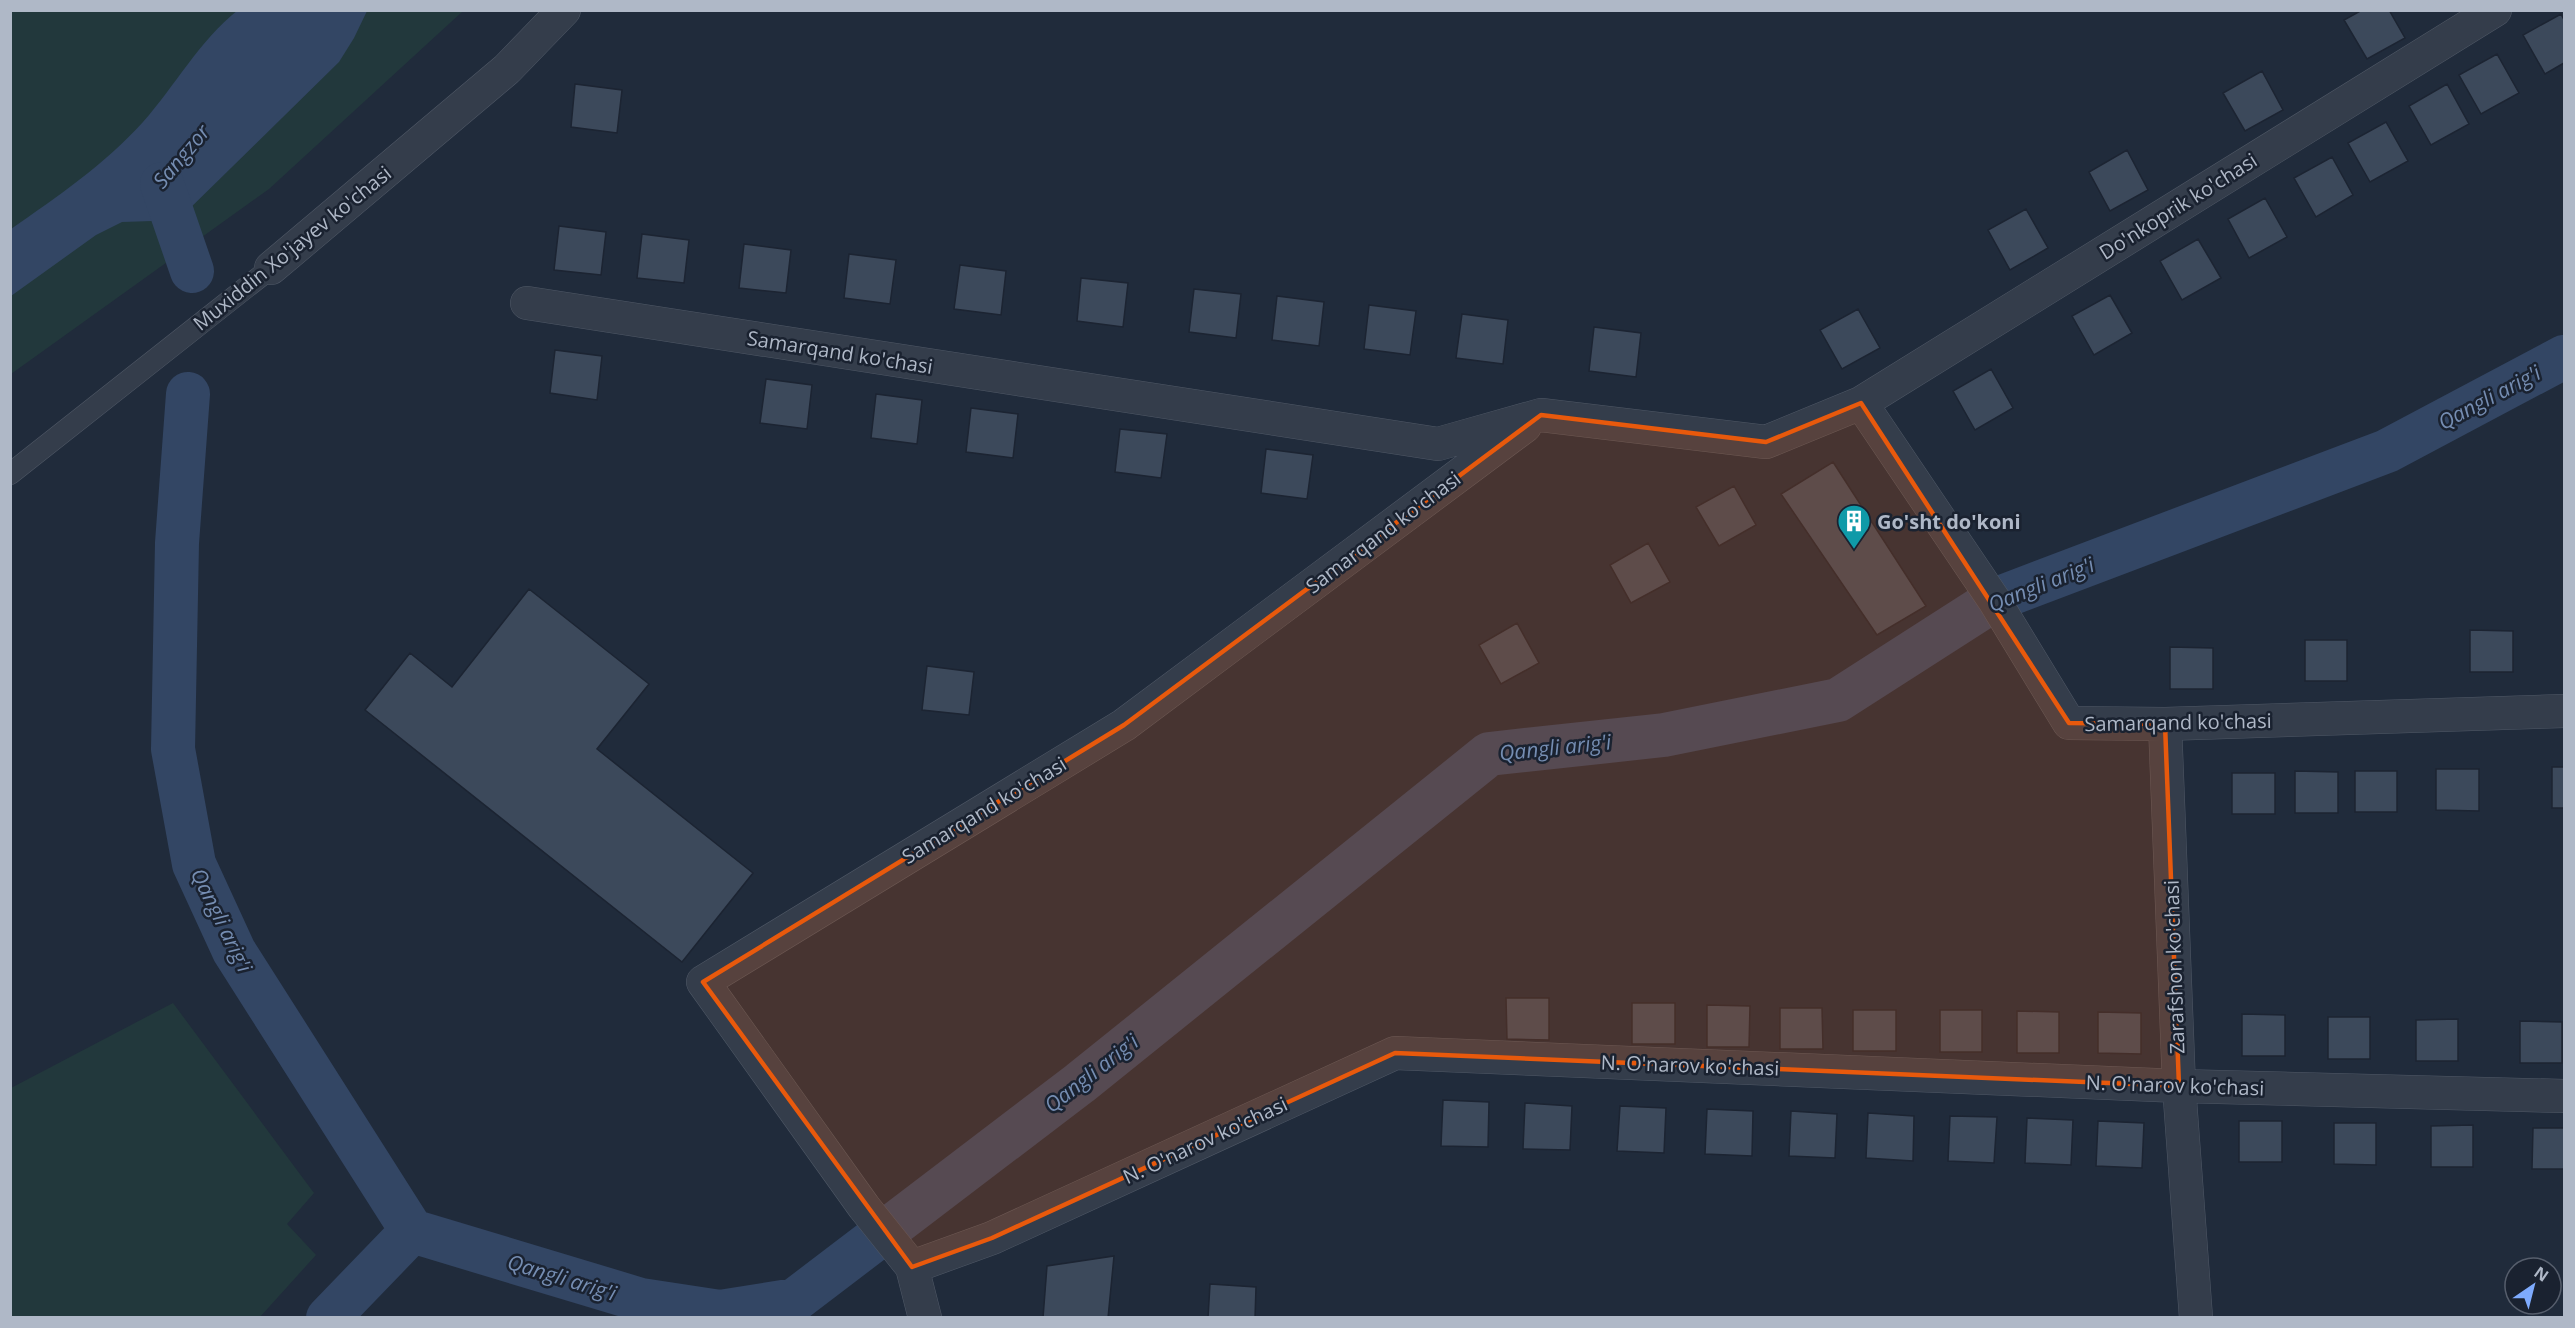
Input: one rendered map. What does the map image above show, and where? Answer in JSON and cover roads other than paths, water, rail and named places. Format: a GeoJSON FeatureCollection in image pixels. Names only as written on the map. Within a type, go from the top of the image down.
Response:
{"type":"FeatureCollection","features":[{"type":"Feature","properties":{"kind":"street","name":"Muxiddin Xo'jayev ko'chasi"},"geometry":{"type":"LineString","coordinates":[[271,267],[507,69],[564,10]]}},
{"type":"Feature","properties":{"kind":"street","name":"Do'nkoprik ko'chasi"},"geometry":{"type":"LineString","coordinates":[[1861,403],[2495,10]]}},
{"type":"Feature","properties":{"kind":"street","name":"Samarqand ko'chasi"},"geometry":{"type":"LineString","coordinates":[[527,303],[1438,444],[1541,415],[1766,442],[1861,403],[1994,600],[2069,723],[2165,724],[2565,711]]}},
{"type":"Feature","properties":{"kind":"street","name":"Samarqand ko'chasi"},"geometry":{"type":"LineString","coordinates":[[912,1268],[864,1207],[703,982],[1124,725],[1541,415]]}},
{"type":"Feature","properties":{"kind":"street","name":"Zarafshon ko'chasi"},"geometry":{"type":"LineString","coordinates":[[2165,724],[2179,1086],[2196,1317]]}},
{"type":"Feature","properties":{"kind":"street","name":"N. O'narov ko'chasi"},"geometry":{"type":"LineString","coordinates":[[912,1268],[992,1238],[1395,1053],[2179,1086],[2565,1096]]}},
{"type":"Feature","properties":{"kind":"street"},"geometry":{"type":"LineString","coordinates":[[912,1268],[925,1317]]}},
{"type":"Feature","properties":{"kind":"lane","name":"Muxiddin Xo'jayev ko'chasi"},"geometry":{"type":"LineString","coordinates":[[10,474],[271,267]]}},
{"type":"Feature","properties":{"kind":"water","name":"Sangzor"},"geometry":{"type":"Polygon","coordinates":[[[238,10],[367,11],[339,62],[182,216],[152,221],[122,222],[96,235],[11,296],[11,229],[46,205],[113,152],[155,108],[211,36],[238,10]]]}},
{"type":"Feature","properties":{"kind":"waterway","name":"Qangli arig'i"},"geometry":{"type":"LineString","coordinates":[[162,184],[192,271]]}},
{"type":"Feature","properties":{"kind":"waterway","name":"Qangli arig'i"},"geometry":{"type":"LineString","coordinates":[[188,394],[177,543],[173,749],[194,864],[234,951],[412,1231],[641,1300],[720,1312],[795,1300],[1080,1083],[1489,754],[1664,735],[1838,700],[1994,600],[2387,451],[2564,357]]}},
{"type":"Feature","properties":{"kind":"waterway"},"geometry":{"type":"LineString","coordinates":[[328,1318],[412,1231]]}},
{"type":"Feature","properties":{"kind":"place","name":"Go'sht do'koni"},"geometry":{"type":"Point","coordinates":[1854,550]}}]}
